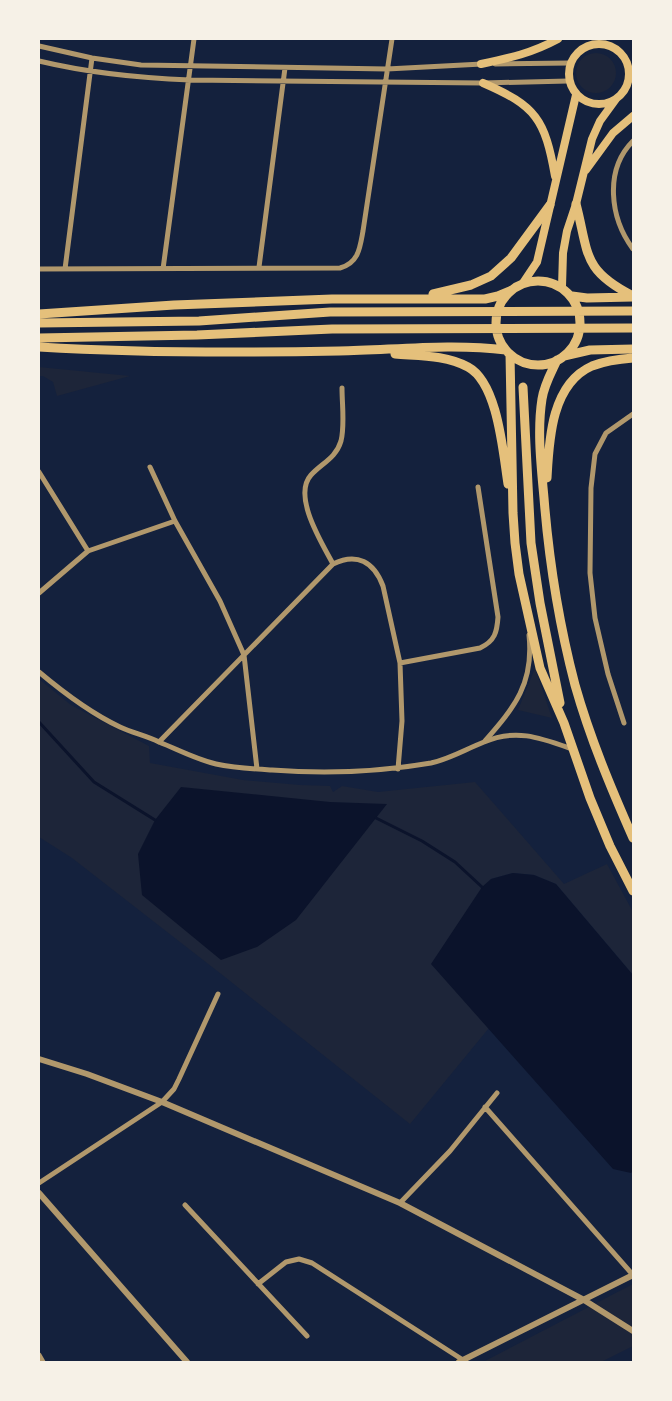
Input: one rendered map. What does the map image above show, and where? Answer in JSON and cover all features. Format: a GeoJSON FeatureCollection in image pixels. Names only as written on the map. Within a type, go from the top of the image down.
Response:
{"type":"FeatureCollection","features":[{"type":"Feature","properties":{"kind":"highway"},"geometry":{"type":"LineString","coordinates":[[576,204],[590,260],[601,276],[633,297]]}},
{"type":"Feature","properties":{"kind":"highway"},"geometry":{"type":"LineString","coordinates":[[412,298],[471,285],[491,276],[511,258],[550,205]]}},
{"type":"Feature","properties":{"kind":"highway"},"geometry":{"type":"LineString","coordinates":[[39,314],[184,305],[332,299],[485,299],[498,296],[523,283],[536,280],[550,282],[562,287],[572,296],[578,308],[581,321],[579,334],[573,346],[561,358],[547,380],[542,399],[540,445],[549,552],[560,617],[576,685],[594,743],[633,838]]}},
{"type":"Feature","properties":{"kind":"highway"},"geometry":{"type":"LineString","coordinates":[[512,290],[502,300],[497,312],[496,326],[499,339],[508,352],[521,361],[545,364],[590,350],[633,349]]}},
{"type":"Feature","properties":{"kind":"highway"},"geometry":{"type":"LineString","coordinates":[[572,296],[633,297]]}},
{"type":"Feature","properties":{"kind":"highway"},"geometry":{"type":"LineString","coordinates":[[39,323],[199,321],[330,312],[633,311]]}},
{"type":"Feature","properties":{"kind":"highway"},"geometry":{"type":"LineString","coordinates":[[39,338],[188,336],[332,329],[633,328]]}},
{"type":"Feature","properties":{"kind":"highway"},"geometry":{"type":"LineString","coordinates":[[39,347],[174,352],[338,351],[482,347],[508,352]]}},
{"type":"Feature","properties":{"kind":"highway"},"geometry":{"type":"LineString","coordinates":[[338,351],[436,357],[469,367],[479,376],[487,387],[492,400],[513,513]]}},
{"type":"Feature","properties":{"kind":"highway"},"geometry":{"type":"LineString","coordinates":[[508,352],[513,513],[519,574],[540,668],[564,723]]}},
{"type":"Feature","properties":{"kind":"highway"},"geometry":{"type":"LineString","coordinates":[[545,514],[549,448],[556,413],[563,394],[570,383],[590,367],[620,359],[633,358]]}},
{"type":"Feature","properties":{"kind":"highway"},"geometry":{"type":"LineString","coordinates":[[523,387],[531,543],[540,603],[564,723],[572,749],[610,846],[633,890]]}},
{"type":"Feature","properties":{"kind":"main road"},"geometry":{"type":"LineString","coordinates":[[481,64],[536,50],[558,39]]}},
{"type":"Feature","properties":{"kind":"main road"},"geometry":{"type":"LineString","coordinates":[[562,287],[563,253],[567,231],[576,204],[592,139],[600,121],[616,99],[630,87],[631,67],[614,43],[598,41],[580,50],[570,64],[568,80],[576,95],[585,102],[595,105],[606,104],[616,99]]}},
{"type":"Feature","properties":{"kind":"main road"},"geometry":{"type":"LineString","coordinates":[[483,83],[521,102],[536,117],[545,132],[556,180]]}},
{"type":"Feature","properties":{"kind":"main road"},"geometry":{"type":"LineString","coordinates":[[523,283],[537,262],[576,95]]}},
{"type":"Feature","properties":{"kind":"main road"},"geometry":{"type":"LineString","coordinates":[[582,176],[613,133],[633,116]]}},
{"type":"Feature","properties":{"kind":"street"},"geometry":{"type":"LineString","coordinates":[[163,269],[192,66],[194,39]]}},
{"type":"Feature","properties":{"kind":"street"},"geometry":{"type":"LineString","coordinates":[[39,269],[340,268],[348,266],[360,249],[392,39]]}},
{"type":"Feature","properties":{"kind":"street"},"geometry":{"type":"LineString","coordinates":[[39,46],[92,58],[141,65],[387,68],[481,64],[570,64]]}},
{"type":"Feature","properties":{"kind":"street"},"geometry":{"type":"LineString","coordinates":[[65,268],[92,58]]}},
{"type":"Feature","properties":{"kind":"street"},"geometry":{"type":"LineString","coordinates":[[39,61],[91,72],[190,80],[385,83],[483,83],[568,80]]}},
{"type":"Feature","properties":{"kind":"street"},"geometry":{"type":"LineString","coordinates":[[259,267],[285,68]]}},
{"type":"Feature","properties":{"kind":"street"},"geometry":{"type":"LineString","coordinates":[[633,141],[621,159],[614,176],[613,194],[616,214],[624,236],[633,248]]}},
{"type":"Feature","properties":{"kind":"street"},"geometry":{"type":"LineString","coordinates":[[333,564],[311,522],[305,492],[310,476],[334,456],[340,442],[342,388]]}},
{"type":"Feature","properties":{"kind":"street"},"geometry":{"type":"LineString","coordinates":[[624,723],[608,674],[595,618],[590,573],[591,488],[595,454],[606,433],[633,414]]}},
{"type":"Feature","properties":{"kind":"street"},"geometry":{"type":"LineString","coordinates":[[150,466],[175,521],[220,601],[244,655],[257,769]]}},
{"type":"Feature","properties":{"kind":"street"},"geometry":{"type":"LineString","coordinates":[[39,472],[88,551]]}},
{"type":"Feature","properties":{"kind":"street"},"geometry":{"type":"LineString","coordinates":[[400,663],[480,648],[489,643],[495,636],[498,617],[478,487]]}},
{"type":"Feature","properties":{"kind":"street"},"geometry":{"type":"LineString","coordinates":[[39,593],[88,551],[175,521]]}},
{"type":"Feature","properties":{"kind":"street"},"geometry":{"type":"LineString","coordinates":[[159,742],[333,564],[342,559],[352,558],[361,560],[371,566],[378,575],[383,586],[400,663],[402,721],[398,769]]}},
{"type":"Feature","properties":{"kind":"street"},"geometry":{"type":"LineString","coordinates":[[485,741],[510,712],[521,691],[529,666],[530,647],[526,604]]}},
{"type":"Feature","properties":{"kind":"street"},"geometry":{"type":"LineString","coordinates":[[39,672],[72,699],[121,728],[159,742],[183,754],[217,764],[257,769],[312,772],[398,769],[439,761],[464,752],[485,741],[516,734],[530,735],[572,749]]}},
{"type":"Feature","properties":{"kind":"street"},"geometry":{"type":"LineString","coordinates":[[39,1183],[162,1102],[180,1079],[218,994]]}},
{"type":"Feature","properties":{"kind":"street"},"geometry":{"type":"LineString","coordinates":[[39,1060],[87,1074],[162,1102],[400,1203],[584,1300],[633,1331]]}},
{"type":"Feature","properties":{"kind":"street"},"geometry":{"type":"LineString","coordinates":[[400,1203],[450,1151],[497,1093]]}},
{"type":"Feature","properties":{"kind":"street"},"geometry":{"type":"LineString","coordinates":[[258,1284],[286,1262],[299,1259],[312,1263],[461,1361],[633,1275],[485,1107]]}},
{"type":"Feature","properties":{"kind":"street"},"geometry":{"type":"LineString","coordinates":[[39,1193],[187,1362]]}},
{"type":"Feature","properties":{"kind":"street"},"geometry":{"type":"LineString","coordinates":[[185,1205],[307,1336]]}},
{"type":"Feature","properties":{"kind":"street"},"geometry":{"type":"LineString","coordinates":[[39,1355],[43,1362]]}},
{"type":"Feature","properties":{"kind":"shaded area"},"geometry":{"type":"Polygon","coordinates":[[[600,53],[607,56],[613,62],[616,73],[615,81],[607,90],[600,93],[592,93],[585,90],[577,81],[576,69],[579,62],[588,54],[600,53]]]}},
{"type":"Feature","properties":{"kind":"shaded area"},"geometry":{"type":"Polygon","coordinates":[[[39,367],[130,376],[57,396],[53,382],[43,376],[39,376],[39,367]]]}},
{"type":"Feature","properties":{"kind":"shaded area"},"geometry":{"type":"Polygon","coordinates":[[[535,668],[552,718],[518,710],[535,668]]]}},
{"type":"Feature","properties":{"kind":"shaded area"},"geometry":{"type":"Polygon","coordinates":[[[39,679],[71,705],[149,746],[150,763],[243,780],[330,786],[333,792],[342,786],[378,792],[475,782],[564,884],[607,864],[633,912],[633,975],[556,884],[534,875],[513,873],[491,879],[432,964],[489,1028],[410,1124],[72,858],[39,837],[39,679]]]}},
{"type":"Feature","properties":{"kind":"shaded area"},"geometry":{"type":"Polygon","coordinates":[[[181,787],[330,802],[387,804],[296,920],[257,947],[221,960],[142,895],[138,854],[155,820],[181,787]]]}},
{"type":"Feature","properties":{"kind":"shaded area"},"geometry":{"type":"Polygon","coordinates":[[[513,873],[534,875],[556,884],[633,975],[633,1171],[631,1173],[613,1169],[431,964],[482,887],[491,879],[513,873]]]}},
{"type":"Feature","properties":{"kind":"shaded area"},"geometry":{"type":"Polygon","coordinates":[[[633,1284],[633,1346],[601,1362],[483,1362],[633,1284]]]}},
{"type":"Feature","properties":{"kind":"waterway"},"geometry":{"type":"LineString","coordinates":[[39,722],[94,782],[155,820]]}},
{"type":"Feature","properties":{"kind":"waterway"},"geometry":{"type":"LineString","coordinates":[[376,818],[422,841],[455,862],[482,887]]}}]}
